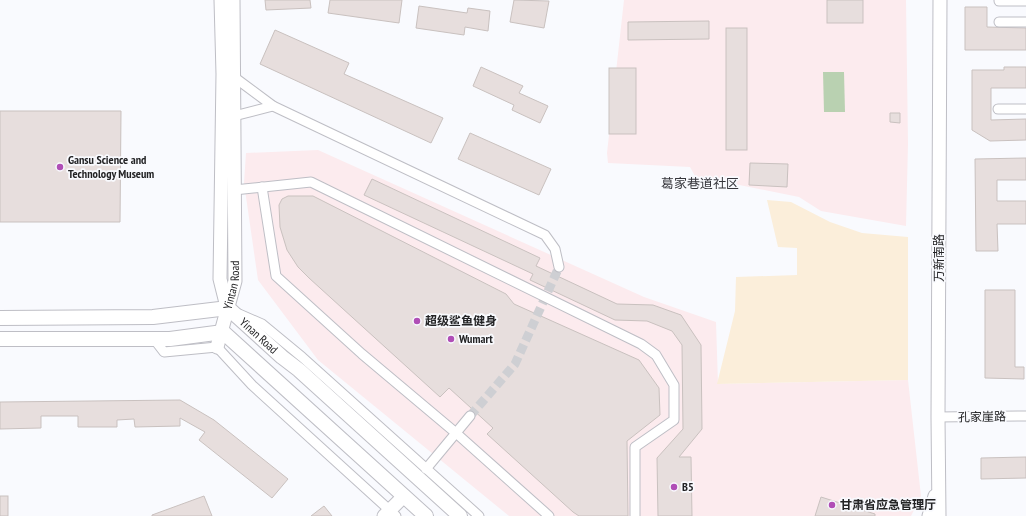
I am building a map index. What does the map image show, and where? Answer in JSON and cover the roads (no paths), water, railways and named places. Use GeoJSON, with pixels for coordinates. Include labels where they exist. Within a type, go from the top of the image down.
{"type":"FeatureCollection","features":[{"type":"Feature","properties":{"kind":"main road","name":"Yinan Road"},"geometry":{"type":"LineString","coordinates":[[0,318],[153,317],[228,308],[276,352],[299,370],[460,516]]}},
{"type":"Feature","properties":{"kind":"main road","name":"Yinan Road"},"geometry":{"type":"LineString","coordinates":[[0,339],[170,339],[222,332],[426,516]]}},
{"type":"Feature","properties":{"kind":"street","name":"Yintan Road"},"geometry":{"type":"LineString","coordinates":[[221,0],[223,83],[220,279],[228,308]]}},
{"type":"Feature","properties":{"kind":"street","name":"Yintan Road"},"geometry":{"type":"LineString","coordinates":[[228,308],[235,281],[234,0]]}},
{"type":"Feature","properties":{"kind":"street","name":"万新南路"},"geometry":{"type":"LineString","coordinates":[[939,516],[940,0]]}},
{"type":"Feature","properties":{"kind":"street"},"geometry":{"type":"LineString","coordinates":[[999,1],[1026,1]]}},
{"type":"Feature","properties":{"kind":"street"},"geometry":{"type":"LineString","coordinates":[[999,22],[1026,22]]}},
{"type":"Feature","properties":{"kind":"street"},"geometry":{"type":"LineString","coordinates":[[234,77],[273,106],[545,234],[555,249],[559,267]]}},
{"type":"Feature","properties":{"kind":"street"},"geometry":{"type":"LineString","coordinates":[[234,116],[273,106]]}},
{"type":"Feature","properties":{"kind":"street"},"geometry":{"type":"LineString","coordinates":[[998,109],[1026,109]]}},
{"type":"Feature","properties":{"kind":"street"},"geometry":{"type":"LineString","coordinates":[[234,190],[311,182],[641,344],[656,356],[674,385],[674,420],[635,447],[635,516]]}},
{"type":"Feature","properties":{"kind":"street"},"geometry":{"type":"LineString","coordinates":[[262,187],[276,276],[362,354],[456,432],[549,516]]}},
{"type":"Feature","properties":{"kind":"street"},"geometry":{"type":"LineString","coordinates":[[217,347],[228,308],[262,324],[302,357],[479,516]]}},
{"type":"Feature","properties":{"kind":"street"},"geometry":{"type":"LineString","coordinates":[[154,339],[164,352],[217,347]]}},
{"type":"Feature","properties":{"kind":"street"},"geometry":{"type":"LineString","coordinates":[[217,347],[252,385],[390,514],[404,496]]}},
{"type":"Feature","properties":{"kind":"street"},"geometry":{"type":"LineString","coordinates":[[426,468],[470,416]]}},
{"type":"Feature","properties":{"kind":"street","name":"孔家崖路"},"geometry":{"type":"LineString","coordinates":[[938,417],[1026,416]]}},
{"type":"Feature","properties":{"kind":"street"},"geometry":{"type":"LineString","coordinates":[[929,516],[938,487]]}},
{"type":"Feature","properties":{"kind":"tunnel"},"geometry":{"type":"LineString","coordinates":[[470,416],[515,364],[559,267]]}},
{"type":"Feature","properties":{"kind":"place","name":"Gansu Science and Technology Museum"},"geometry":{"type":"Point","coordinates":[60,167]}},
{"type":"Feature","properties":{"kind":"place","name":"超级鲨鱼健身"},"geometry":{"type":"Point","coordinates":[417,321]}},
{"type":"Feature","properties":{"kind":"place","name":"Wumart"},"geometry":{"type":"Point","coordinates":[451,339]}},
{"type":"Feature","properties":{"kind":"place","name":"B5"},"geometry":{"type":"Point","coordinates":[674,487]}},
{"type":"Feature","properties":{"kind":"place","name":"甘肃省应急管理厅"},"geometry":{"type":"Point","coordinates":[832,505]}},
{"type":"Feature","properties":{"kind":"district","name":"葛家巷道社区"},"geometry":{"type":"Point","coordinates":[700,183]}}]}
